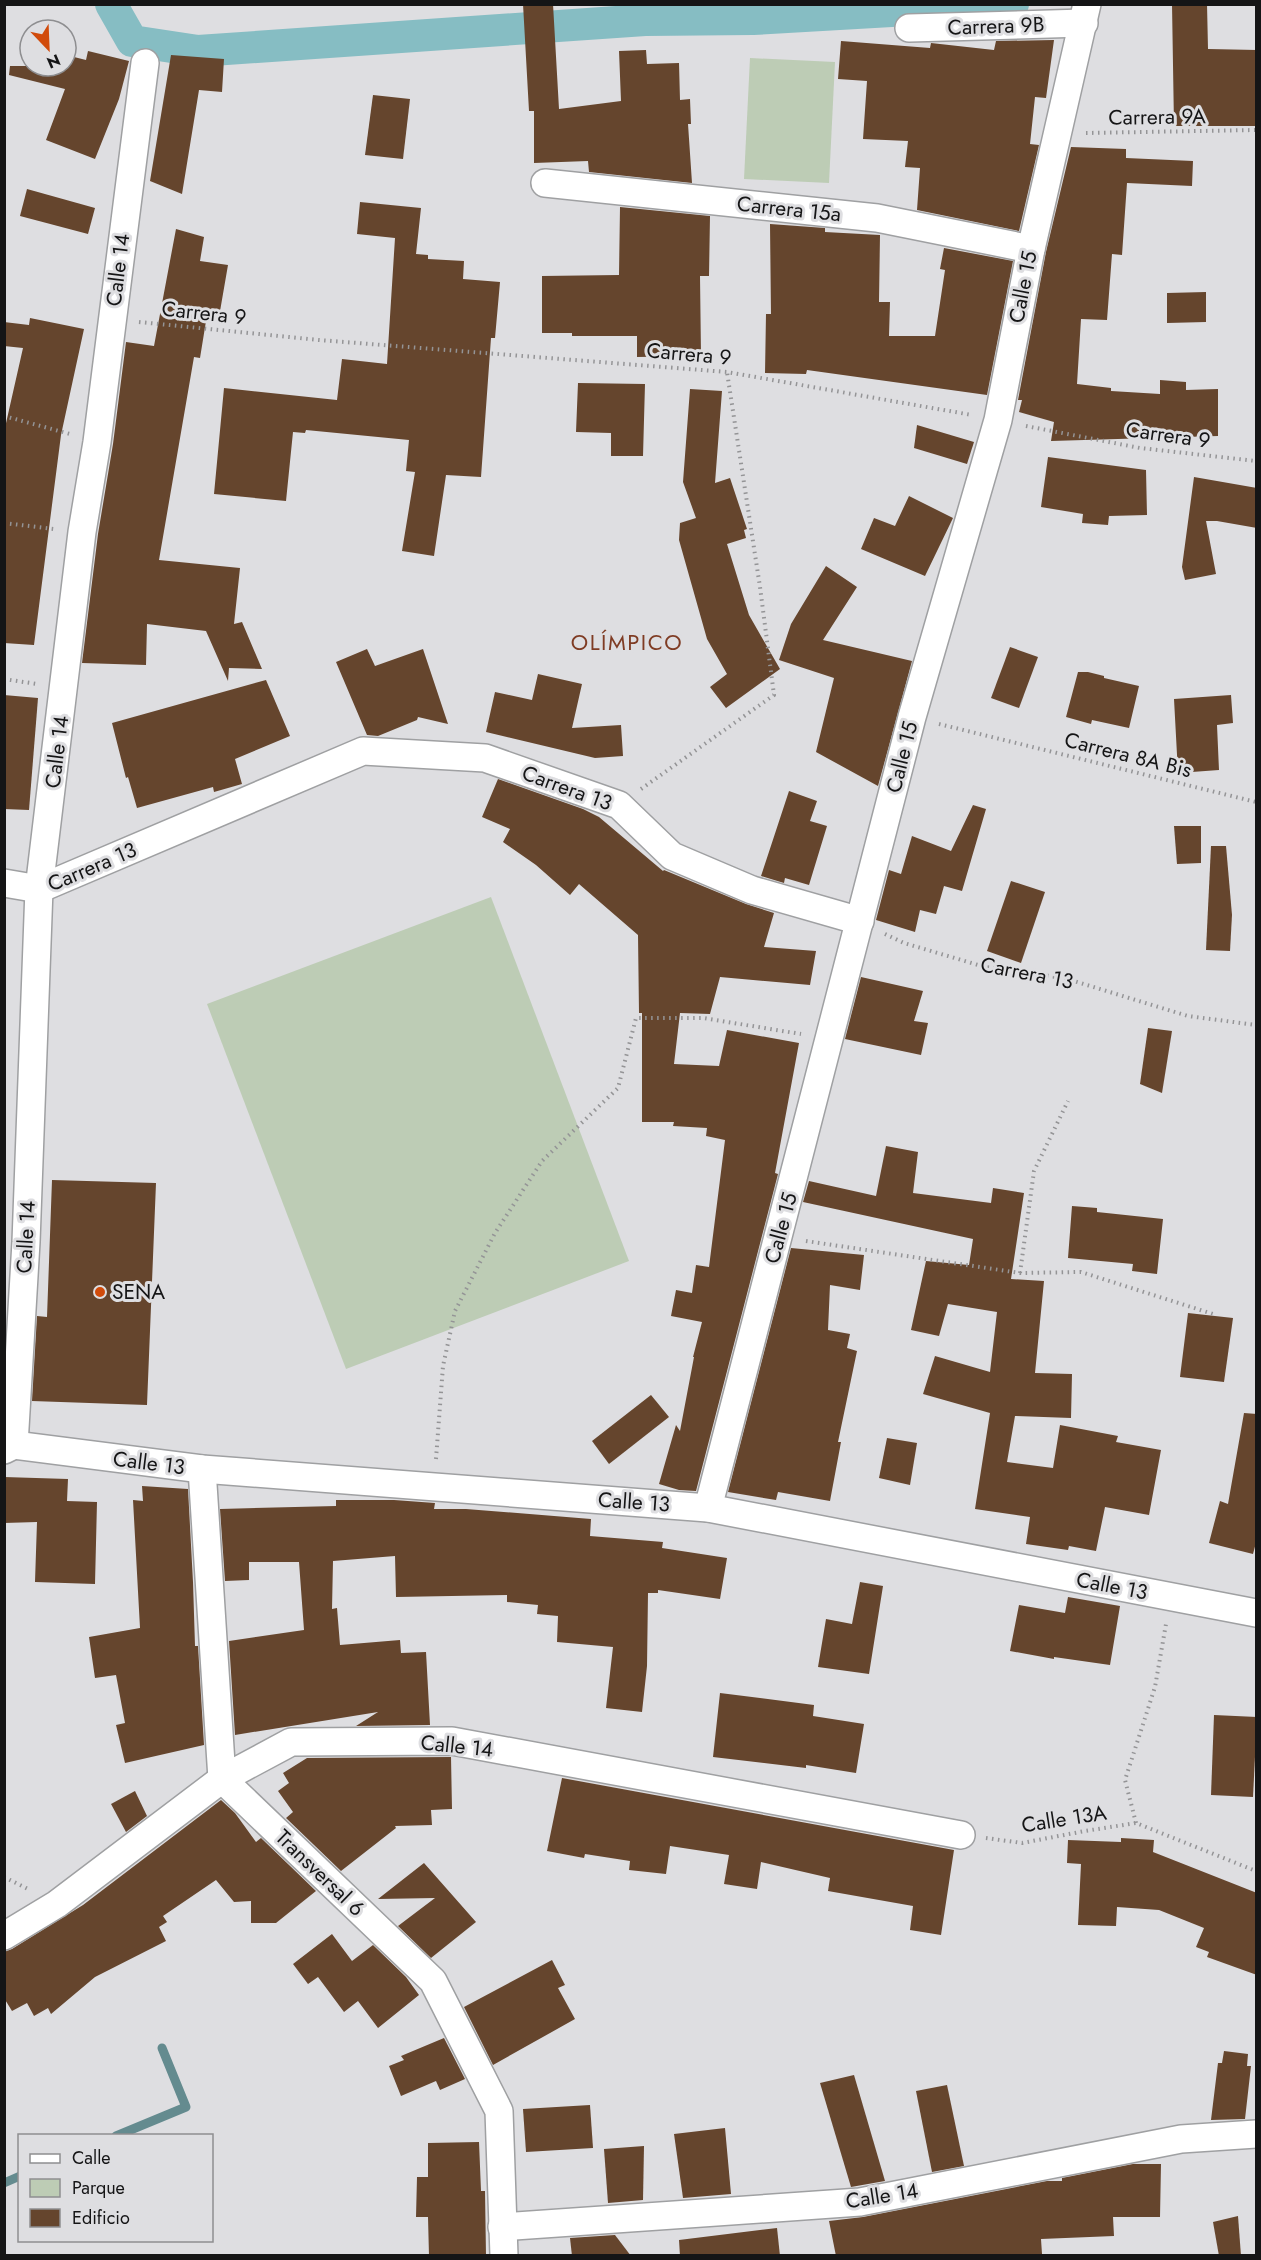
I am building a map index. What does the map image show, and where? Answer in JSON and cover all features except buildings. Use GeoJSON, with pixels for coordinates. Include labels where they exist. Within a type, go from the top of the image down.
{"type":"FeatureCollection","features":[{"type":"Feature","properties":{"kind":"street","name":"Carrera 9B"},"geometry":{"type":"LineString","coordinates":[[909,28],[1086,14]]}},
{"type":"Feature","properties":{"kind":"street","name":"Calle 15"},"geometry":{"type":"LineString","coordinates":[[708,1508],[912,717],[998,420],[1030,249],[1086,14]]}},
{"type":"Feature","properties":{"kind":"street","name":"Calle 14"},"geometry":{"type":"LineString","coordinates":[[10,1448],[26,1242],[39,889],[82,532],[97,442],[145,63]]}},
{"type":"Feature","properties":{"kind":"street","name":"Carrera 15a"},"geometry":{"type":"LineString","coordinates":[[545,183],[877,218],[1030,249]]}},
{"type":"Feature","properties":{"kind":"street","name":"Carrera 13"},"geometry":{"type":"LineString","coordinates":[[4,883],[39,889],[363,751],[485,758],[619,805],[672,856],[752,890],[860,921]]}},
{"type":"Feature","properties":{"kind":"street","name":"Calle 13"},"geometry":{"type":"LineString","coordinates":[[10,1448],[202,1469],[708,1508],[1257,1613]]}},
{"type":"Feature","properties":{"kind":"street"},"geometry":{"type":"LineString","coordinates":[[202,1469],[222,1779]]}},
{"type":"Feature","properties":{"kind":"street","name":"Calle 14"},"geometry":{"type":"LineString","coordinates":[[4,1936],[57,1904],[222,1779],[291,1742],[452,1741],[961,1834]]}},
{"type":"Feature","properties":{"kind":"street","name":"Transversal 6"},"geometry":{"type":"LineString","coordinates":[[222,1779],[432,1981],[499,2111],[504,2256]]}},
{"type":"Feature","properties":{"kind":"street","name":"Calle 14"},"geometry":{"type":"LineString","coordinates":[[502,2227],[860,2202],[1182,2139],[1257,2134]]}},
{"type":"Feature","properties":{"kind":"path","name":"Carrera 9A"},"geometry":{"type":"LineString","coordinates":[[1058,134],[1257,130]]}},
{"type":"Feature","properties":{"kind":"path","name":"Carrera 9"},"geometry":{"type":"LineString","coordinates":[[112,319],[319,340],[728,372],[1140,448],[1257,461]]}},
{"type":"Feature","properties":{"kind":"path"},"geometry":{"type":"LineString","coordinates":[[619,805],[774,695],[728,372]]}},
{"type":"Feature","properties":{"kind":"path"},"geometry":{"type":"LineString","coordinates":[[4,416],[97,442]]}},
{"type":"Feature","properties":{"kind":"path"},"geometry":{"type":"LineString","coordinates":[[4,523],[82,532]]}},
{"type":"Feature","properties":{"kind":"path","name":"Carrera 8A Bis"},"geometry":{"type":"LineString","coordinates":[[912,717],[1257,802]]}},
{"type":"Feature","properties":{"kind":"path","name":"Carrera 13"},"geometry":{"type":"LineString","coordinates":[[860,921],[903,943],[985,967],[1064,978],[1188,1016],[1257,1025]]}},
{"type":"Feature","properties":{"kind":"path"},"geometry":{"type":"LineString","coordinates":[[434,1486],[444,1366],[455,1311],[495,1233],[542,1161],[618,1088],[636,1018],[703,1018],[805,1035],[831,1037]]}},
{"type":"Feature","properties":{"kind":"path"},"geometry":{"type":"LineString","coordinates":[[1020,1273],[1034,1171],[1068,1101]]}},
{"type":"Feature","properties":{"kind":"path"},"geometry":{"type":"LineString","coordinates":[[779,1237],[1020,1273],[1081,1272],[1213,1314]]}},
{"type":"Feature","properties":{"kind":"path"},"geometry":{"type":"LineString","coordinates":[[1171,1597],[1155,1687],[1125,1780],[1136,1823],[1257,1871]]}},
{"type":"Feature","properties":{"kind":"path","name":"Calle 13A"},"geometry":{"type":"LineString","coordinates":[[961,1834],[1022,1843],[1085,1830],[1136,1823]]}},
{"type":"Feature","properties":{"kind":"green space"},"geometry":{"type":"Polygon","coordinates":[[[750,58],[835,62],[829,183],[744,179],[750,58]]]}},
{"type":"Feature","properties":{"kind":"green space"},"geometry":{"type":"Polygon","coordinates":[[[491,897],[629,1261],[346,1369],[207,1004],[491,897]]]}},
{"type":"Feature","properties":{"kind":"waterway"},"geometry":{"type":"LineString","coordinates":[[111,4],[132,41],[198,51],[645,20],[753,19],[1013,4]]}},
{"type":"Feature","properties":{"kind":"waterway"},"geometry":{"type":"LineString","coordinates":[[121,2134],[186,2107],[162,2048]]}},
{"type":"Feature","properties":{"kind":"waterway"},"geometry":{"type":"LineString","coordinates":[[4,2183],[18,2177]]}},
{"type":"Feature","properties":{"kind":"place","name":"SENA"},"geometry":{"type":"Point","coordinates":[100,1292]}},
{"type":"Feature","properties":{"kind":"district","name":"OLÍMPICO"},"geometry":{"type":"Point","coordinates":[627,642]}}]}
